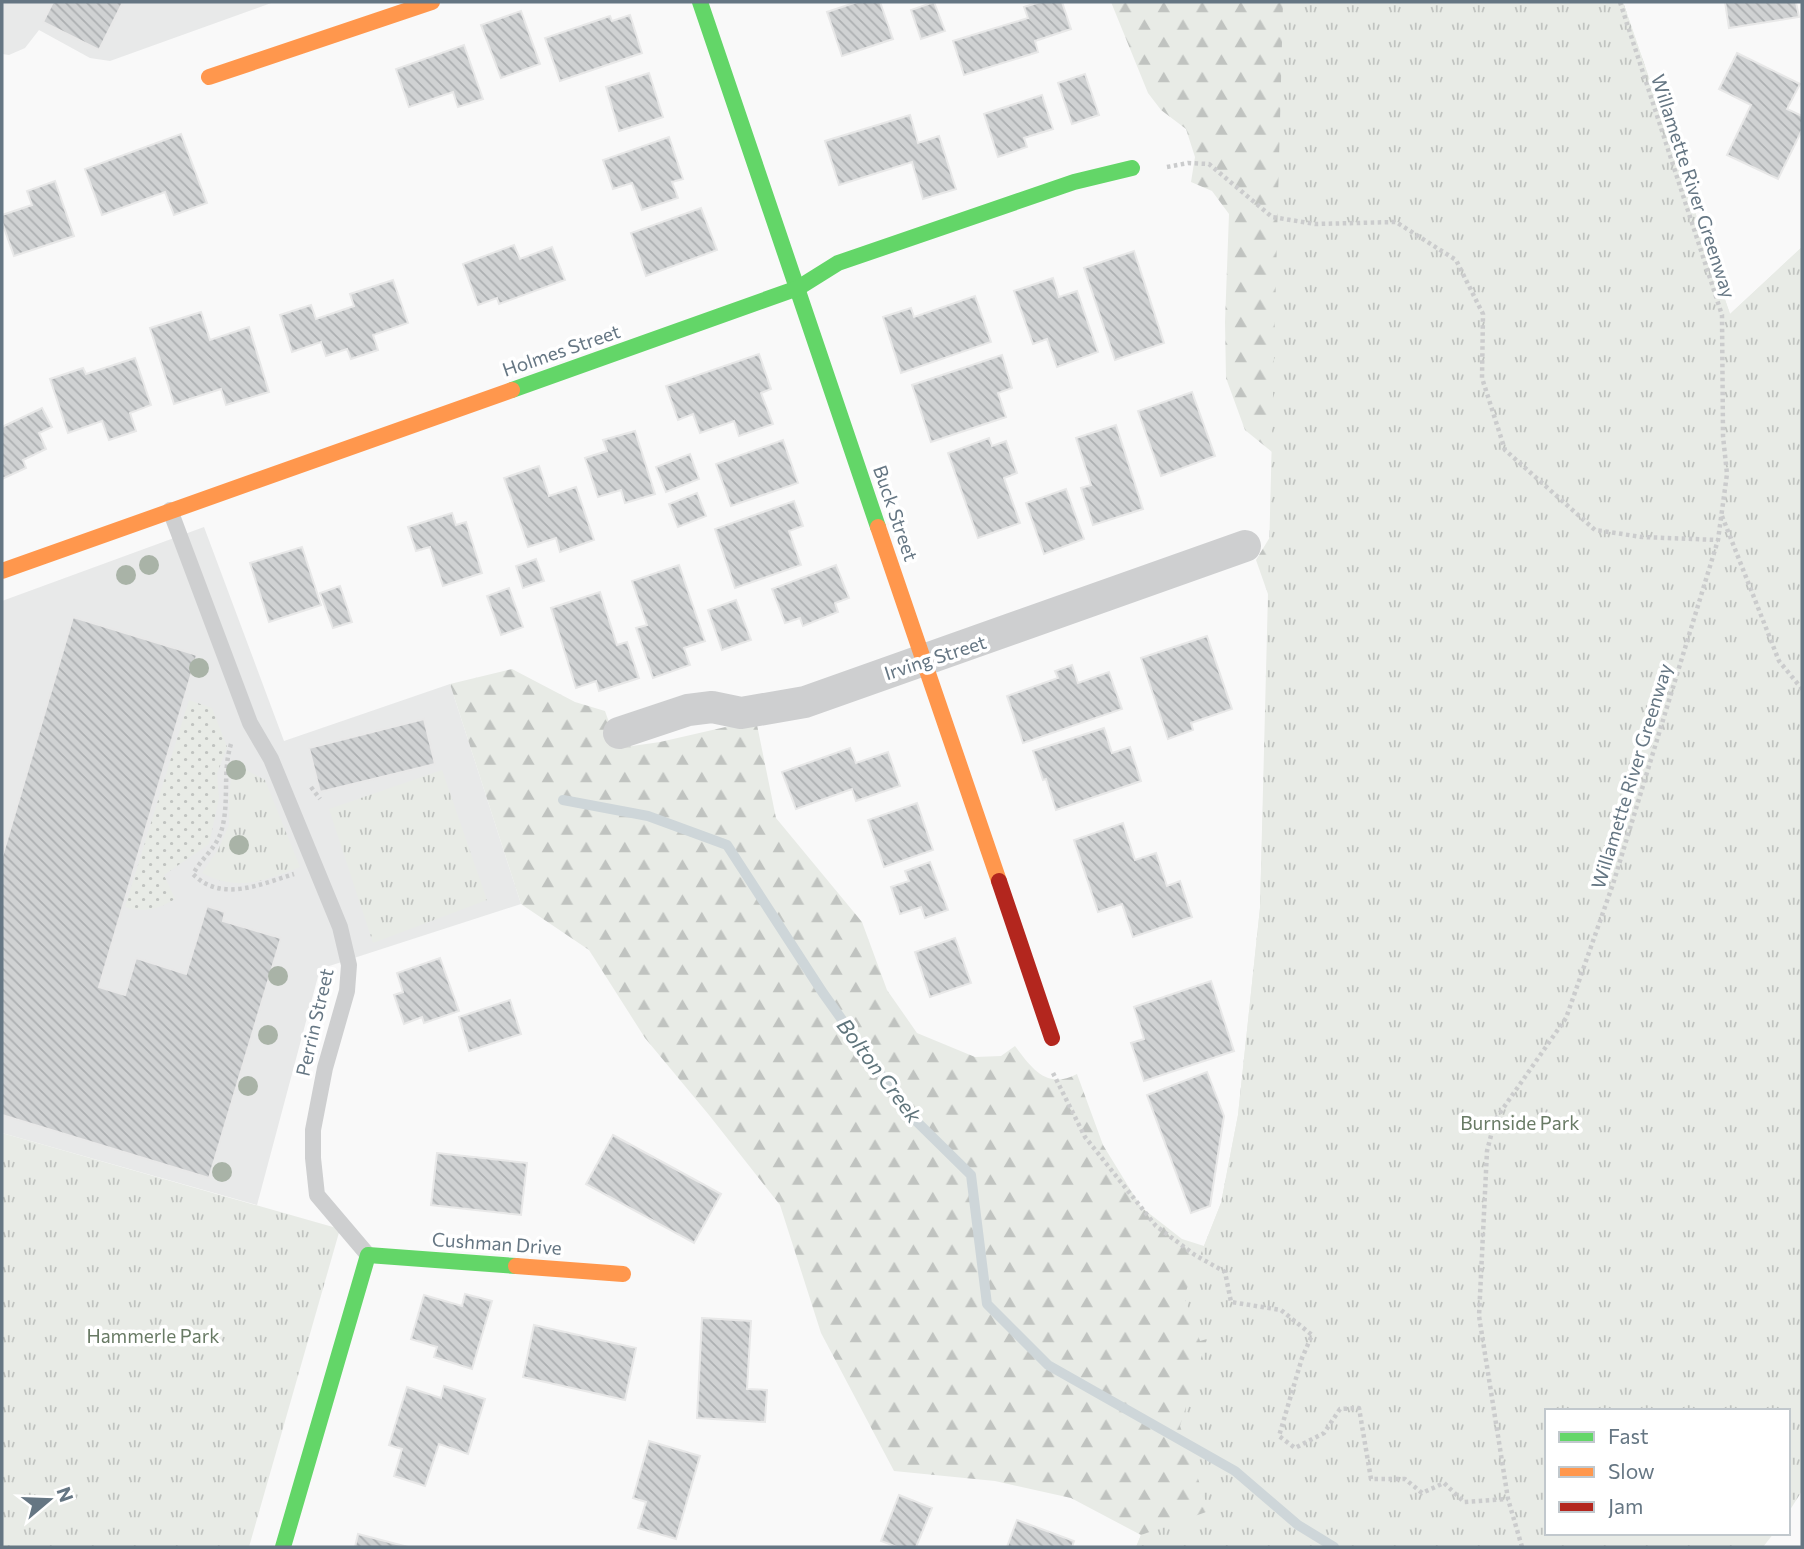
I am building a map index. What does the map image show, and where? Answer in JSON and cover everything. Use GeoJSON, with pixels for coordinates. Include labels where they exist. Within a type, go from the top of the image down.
{"type":"FeatureCollection","features":[{"type":"Feature","properties":{"kind":"street"},"geometry":{"type":"LineString","coordinates":[[209,77],[432,2]]}},
{"type":"Feature","properties":{"kind":"street","name":"Buck Street"},"geometry":{"type":"LineString","coordinates":[[700,2],[1052,1038]]}},
{"type":"Feature","properties":{"kind":"street","name":"Holmes Street"},"geometry":{"type":"LineString","coordinates":[[2,571],[798,288],[838,263],[1074,182],[1132,168]]}},
{"type":"Feature","properties":{"kind":"street","name":"Irving Street"},"geometry":{"type":"LineString","coordinates":[[619,733],[688,710],[712,708],[741,713],[805,702],[1245,547]]}},
{"type":"Feature","properties":{"kind":"street"},"geometry":{"type":"LineString","coordinates":[[284,1547],[368,1255]]}},
{"type":"Feature","properties":{"kind":"street","name":"Cushman Drive"},"geometry":{"type":"LineString","coordinates":[[368,1255],[622,1274]]}},
{"type":"Feature","properties":{"kind":"lane","name":"Perrin Street"},"geometry":{"type":"LineString","coordinates":[[170,510],[250,723],[271,758],[340,927],[347,952],[347,991],[325,1068],[313,1130],[313,1158],[317,1195],[368,1255]]}},
{"type":"Feature","properties":{"kind":"path","name":"Willamette River Greenway"},"geometry":{"type":"LineString","coordinates":[[1522,1547],[1508,1499],[1479,1316],[1487,1151],[1495,1120],[1566,1018],[1617,870],[1718,540],[1727,474],[1723,436],[1722,316],[1620,2]]}},
{"type":"Feature","properties":{"kind":"path"},"geometry":{"type":"LineString","coordinates":[[1132,168],[1144,173],[1188,163],[1209,164],[1272,217],[1315,224],[1396,222],[1406,228],[1455,260],[1483,314],[1482,378],[1505,450],[1595,530],[1642,537],[1718,540]]}},
{"type":"Feature","properties":{"kind":"path"},"geometry":{"type":"LineString","coordinates":[[1722,516],[1779,660],[1802,689]]}},
{"type":"Feature","properties":{"kind":"path"},"geometry":{"type":"LineString","coordinates":[[231,744],[227,758],[224,816],[220,834],[193,874],[213,888],[233,890],[257,886],[301,872]]}},
{"type":"Feature","properties":{"kind":"path"},"geometry":{"type":"LineString","coordinates":[[1049,1067],[1085,1137],[1156,1226],[1195,1255],[1225,1272],[1231,1303],[1281,1310],[1312,1335],[1302,1358],[1279,1436],[1295,1448],[1324,1433],[1340,1409],[1359,1408],[1371,1479],[1405,1479],[1422,1493],[1444,1483],[1464,1502],[1508,1499]]}},
{"type":"Feature","properties":{"kind":"shaded area"},"geometry":{"type":"Polygon","coordinates":[[[2,2],[274,2],[110,61],[90,58],[39,30],[25,48],[9,55],[2,54],[2,2]]]}},
{"type":"Feature","properties":{"kind":"shaded area"},"geometry":{"type":"Polygon","coordinates":[[[204,527],[284,741],[450,684],[521,904],[320,969],[257,1205],[2,1133],[2,601],[204,527]]]}},
{"type":"Feature","properties":{"kind":"green space","name":"Burnside Park"},"geometry":{"type":"Polygon","coordinates":[[[1111,2],[1623,2],[1730,314],[1802,247],[1788,1409],[1545,1409],[1545,1535],[1723,1547],[1136,1547],[1141,1535],[1071,1498],[995,1481],[894,1471],[821,1333],[780,1205],[645,1038],[589,950],[521,904],[450,684],[512,669],[575,702],[605,711],[618,748],[660,742],[756,720],[776,818],[862,922],[887,990],[917,1033],[975,1057],[1001,1056],[1015,1046],[1041,1075],[1057,1080],[1077,1074],[1103,1145],[1141,1207],[1182,1239],[1204,1246],[1221,1203],[1238,1115],[1260,908],[1269,597],[1256,560],[1270,537],[1272,452],[1245,430],[1226,378],[1229,214],[1212,191],[1191,182],[1195,157],[1186,129],[1161,110],[1148,93],[1111,2]]]}},
{"type":"Feature","properties":{"kind":"green space","name":"Burnside Park"},"geometry":{"type":"Polygon","coordinates":[[[1283,2],[1623,2],[1730,314],[1802,247],[1802,1491],[1790,1510],[1790,1409],[1545,1409],[1545,1535],[1772,1535],[1763,1547],[1136,1547],[1141,1535],[1209,1511],[1180,1426],[1207,1339],[1200,1341],[1184,1296],[1221,1203],[1238,1115],[1260,908],[1283,2]]]}},
{"type":"Feature","properties":{"kind":"green space"},"geometry":{"type":"Polygon","coordinates":[[[189,700],[212,708],[227,747],[217,774],[219,798],[209,844],[164,875],[175,899],[151,909],[125,907],[189,700]]]}},
{"type":"Feature","properties":{"kind":"green space"},"geometry":{"type":"Polygon","coordinates":[[[233,763],[265,780],[300,867],[275,877],[239,883],[215,879],[202,873],[218,850],[229,825],[233,763]]]}},
{"type":"Feature","properties":{"kind":"green space"},"geometry":{"type":"Polygon","coordinates":[[[442,770],[487,900],[373,943],[329,809],[442,770]]]}},
{"type":"Feature","properties":{"kind":"green space","name":"Hammerle Park"},"geometry":{"type":"Polygon","coordinates":[[[2,1133],[340,1229],[249,1547],[2,1547],[2,1133]]]}},
{"type":"Feature","properties":{"kind":"building"},"geometry":{"type":"Polygon","coordinates":[[[53,2],[123,2],[99,50],[43,22],[53,2]]]}},
{"type":"Feature","properties":{"kind":"building"},"geometry":{"type":"Polygon","coordinates":[[[857,2],[880,2],[893,39],[842,56],[827,12],[857,2]]]}},
{"type":"Feature","properties":{"kind":"building"},"geometry":{"type":"Polygon","coordinates":[[[934,2],[945,31],[921,39],[911,10],[934,2]]]}},
{"type":"Feature","properties":{"kind":"building"},"geometry":{"type":"Polygon","coordinates":[[[1040,2],[1062,2],[1071,29],[1035,41],[1038,52],[964,75],[953,41],[1028,18],[1024,7],[1040,2]]]}},
{"type":"Feature","properties":{"kind":"building"},"geometry":{"type":"Polygon","coordinates":[[[1725,2],[1796,2],[1799,17],[1729,28],[1725,2]]]}},
{"type":"Feature","properties":{"kind":"building"},"geometry":{"type":"Polygon","coordinates":[[[521,11],[540,64],[501,78],[481,25],[521,11]]]}},
{"type":"Feature","properties":{"kind":"building"},"geometry":{"type":"Polygon","coordinates":[[[630,15],[642,53],[560,81],[545,38],[610,16],[612,21],[630,15]]]}},
{"type":"Feature","properties":{"kind":"building"},"geometry":{"type":"Polygon","coordinates":[[[464,45],[483,99],[458,107],[453,92],[409,107],[396,69],[464,45]]]}},
{"type":"Feature","properties":{"kind":"building"},"geometry":{"type":"Polygon","coordinates":[[[1737,53],[1800,84],[1787,109],[1802,116],[1802,130],[1778,179],[1727,155],[1751,105],[1719,89],[1737,53]]]}},
{"type":"Feature","properties":{"kind":"building"},"geometry":{"type":"Polygon","coordinates":[[[649,73],[663,117],[619,131],[606,87],[649,73]]]}},
{"type":"Feature","properties":{"kind":"building"},"geometry":{"type":"Polygon","coordinates":[[[1085,74],[1099,115],[1072,124],[1058,83],[1085,74]]]}},
{"type":"Feature","properties":{"kind":"building"},"geometry":{"type":"Polygon","coordinates":[[[1042,95],[1053,129],[1024,138],[1027,147],[998,157],[984,114],[1042,95]]]}},
{"type":"Feature","properties":{"kind":"building"},"geometry":{"type":"Polygon","coordinates":[[[910,115],[918,143],[939,136],[956,189],[923,199],[912,162],[839,185],[825,141],[910,115]]]}},
{"type":"Feature","properties":{"kind":"building"},"geometry":{"type":"Polygon","coordinates":[[[181,134],[207,203],[174,215],[165,192],[102,215],[85,169],[181,134]]]}},
{"type":"Feature","properties":{"kind":"building"},"geometry":{"type":"Polygon","coordinates":[[[669,137],[683,179],[672,182],[678,198],[642,210],[632,183],[613,189],[603,160],[669,137]]]}},
{"type":"Feature","properties":{"kind":"building"},"geometry":{"type":"Polygon","coordinates":[[[55,181],[74,236],[14,256],[2,215],[32,205],[27,191],[55,181]]]}},
{"type":"Feature","properties":{"kind":"building"},"geometry":{"type":"Polygon","coordinates":[[[701,208],[717,250],[646,276],[631,233],[701,208]]]}},
{"type":"Feature","properties":{"kind":"building"},"geometry":{"type":"Polygon","coordinates":[[[514,245],[520,259],[552,247],[565,280],[499,304],[497,298],[478,305],[463,264],[514,245]]]}},
{"type":"Feature","properties":{"kind":"building"},"geometry":{"type":"Polygon","coordinates":[[[1134,251],[1164,343],[1115,360],[1084,268],[1134,251]]]}},
{"type":"Feature","properties":{"kind":"building"},"geometry":{"type":"Polygon","coordinates":[[[1053,278],[1059,297],[1077,291],[1098,352],[1057,367],[1047,339],[1033,344],[1014,291],[1053,278]]]}},
{"type":"Feature","properties":{"kind":"building"},"geometry":{"type":"Polygon","coordinates":[[[393,280],[408,323],[373,335],[378,350],[351,359],[347,349],[326,356],[321,342],[292,352],[280,315],[311,305],[316,319],[354,306],[350,294],[393,280]]]}},
{"type":"Feature","properties":{"kind":"building"},"geometry":{"type":"Polygon","coordinates":[[[975,296],[991,342],[901,373],[883,317],[911,308],[914,317],[975,296]]]}},
{"type":"Feature","properties":{"kind":"building"},"geometry":{"type":"Polygon","coordinates":[[[201,312],[210,340],[249,327],[269,392],[226,405],[221,389],[174,404],[150,328],[201,312]]]}},
{"type":"Feature","properties":{"kind":"building"},"geometry":{"type":"Polygon","coordinates":[[[759,354],[771,389],[761,393],[773,424],[739,436],[734,421],[700,433],[693,414],[678,420],[666,386],[759,354]]]}},
{"type":"Feature","properties":{"kind":"building"},"geometry":{"type":"Polygon","coordinates":[[[1002,355],[1012,388],[998,393],[1006,417],[931,442],[912,385],[1002,355]]]}},
{"type":"Feature","properties":{"kind":"building"},"geometry":{"type":"Polygon","coordinates":[[[135,358],[151,405],[130,413],[136,431],[109,440],[102,421],[68,433],[50,379],[83,368],[86,374],[135,358]]]}},
{"type":"Feature","properties":{"kind":"building"},"geometry":{"type":"Polygon","coordinates":[[[1192,392],[1215,456],[1161,476],[1138,411],[1192,392]]]}},
{"type":"Feature","properties":{"kind":"building"},"geometry":{"type":"Polygon","coordinates":[[[42,408],[52,427],[39,433],[46,449],[23,460],[26,468],[2,479],[2,427],[42,408]]]}},
{"type":"Feature","properties":{"kind":"building"},"geometry":{"type":"Polygon","coordinates":[[[1116,425],[1143,509],[1093,525],[1081,488],[1091,485],[1076,438],[1116,425]]]}},
{"type":"Feature","properties":{"kind":"building"},"geometry":{"type":"Polygon","coordinates":[[[635,431],[655,494],[625,503],[621,490],[598,497],[585,458],[607,451],[603,440],[635,431]]]}},
{"type":"Feature","properties":{"kind":"building"},"geometry":{"type":"Polygon","coordinates":[[[989,438],[992,446],[1006,441],[1017,473],[1004,478],[1020,523],[978,538],[948,453],[989,438]]]}},
{"type":"Feature","properties":{"kind":"building"},"geometry":{"type":"Polygon","coordinates":[[[783,440],[798,483],[731,506],[716,464],[783,440]]]}},
{"type":"Feature","properties":{"kind":"building"},"geometry":{"type":"Polygon","coordinates":[[[690,454],[699,479],[666,492],[656,467],[690,454]]]}},
{"type":"Feature","properties":{"kind":"building"},"geometry":{"type":"Polygon","coordinates":[[[539,466],[549,496],[576,487],[594,540],[560,552],[556,538],[528,547],[504,478],[539,466]]]}},
{"type":"Feature","properties":{"kind":"building"},"geometry":{"type":"Polygon","coordinates":[[[1066,489],[1084,539],[1044,554],[1026,503],[1066,489]]]}},
{"type":"Feature","properties":{"kind":"building"},"geometry":{"type":"Polygon","coordinates":[[[697,493],[706,516],[678,527],[669,504],[697,493]]]}},
{"type":"Feature","properties":{"kind":"building"},"geometry":{"type":"Polygon","coordinates":[[[794,501],[803,526],[789,531],[801,565],[735,588],[715,529],[794,501]]]}},
{"type":"Feature","properties":{"kind":"building"},"geometry":{"type":"Polygon","coordinates":[[[452,513],[456,525],[466,522],[482,573],[443,586],[430,547],[416,551],[408,527],[452,513]]]}},
{"type":"Feature","properties":{"kind":"building"},"geometry":{"type":"Polygon","coordinates":[[[302,547],[321,605],[269,622],[250,563],[302,547]]]}},
{"type":"Feature","properties":{"kind":"building"},"geometry":{"type":"Polygon","coordinates":[[[536,559],[544,581],[523,588],[516,566],[536,559]]]}},
{"type":"Feature","properties":{"kind":"building"},"geometry":{"type":"Polygon","coordinates":[[[679,565],[705,641],[684,648],[690,665],[653,678],[636,628],[647,625],[632,581],[679,565]]]}},
{"type":"Feature","properties":{"kind":"building"},"geometry":{"type":"Polygon","coordinates":[[[836,565],[849,598],[835,603],[838,612],[803,626],[800,618],[785,623],[772,589],[836,565]]]}},
{"type":"Feature","properties":{"kind":"building"},"geometry":{"type":"Polygon","coordinates":[[[340,586],[352,622],[333,628],[320,593],[340,586]]]}},
{"type":"Feature","properties":{"kind":"building"},"geometry":{"type":"Polygon","coordinates":[[[509,588],[523,627],[501,635],[487,596],[509,588]]]}},
{"type":"Feature","properties":{"kind":"building"},"geometry":{"type":"Polygon","coordinates":[[[600,592],[617,645],[627,642],[639,678],[599,691],[596,681],[576,688],[551,608],[600,592]]]}},
{"type":"Feature","properties":{"kind":"building"},"geometry":{"type":"Polygon","coordinates":[[[736,600],[751,640],[722,650],[708,610],[736,600]]]}},
{"type":"Feature","properties":{"kind":"building"},"geometry":{"type":"Polygon","coordinates":[[[73,617],[197,655],[99,987],[125,995],[136,958],[186,974],[207,906],[225,912],[223,921],[281,938],[209,1178],[2,1115],[2,857],[73,617]]]}},
{"type":"Feature","properties":{"kind":"building"},"geometry":{"type":"Polygon","coordinates":[[[1207,636],[1232,709],[1191,723],[1193,730],[1168,739],[1141,658],[1207,636]]]}},
{"type":"Feature","properties":{"kind":"building"},"geometry":{"type":"Polygon","coordinates":[[[1072,665],[1078,683],[1109,672],[1122,709],[1023,743],[1007,696],[1058,678],[1055,671],[1072,665]]]}},
{"type":"Feature","properties":{"kind":"building"},"geometry":{"type":"Polygon","coordinates":[[[424,719],[435,764],[320,792],[309,748],[424,719]]]}},
{"type":"Feature","properties":{"kind":"building"},"geometry":{"type":"Polygon","coordinates":[[[1104,728],[1112,753],[1130,747],[1141,781],[1056,810],[1033,751],[1104,728]]]}},
{"type":"Feature","properties":{"kind":"building"},"geometry":{"type":"Polygon","coordinates":[[[850,748],[856,763],[888,752],[900,786],[856,801],[852,789],[796,809],[782,772],[850,748]]]}},
{"type":"Feature","properties":{"kind":"building"},"geometry":{"type":"Polygon","coordinates":[[[917,803],[933,850],[884,867],[868,820],[917,803]]]}},
{"type":"Feature","properties":{"kind":"building"},"geometry":{"type":"Polygon","coordinates":[[[1123,823],[1135,860],[1156,853],[1167,886],[1180,881],[1192,917],[1133,937],[1122,904],[1098,912],[1074,840],[1123,823]]]}},
{"type":"Feature","properties":{"kind":"building"},"geometry":{"type":"Polygon","coordinates":[[[930,862],[948,910],[925,918],[921,907],[900,914],[891,887],[909,881],[905,871],[930,862]]]}},
{"type":"Feature","properties":{"kind":"building"},"geometry":{"type":"Polygon","coordinates":[[[955,938],[971,983],[930,997],[915,952],[955,938]]]}},
{"type":"Feature","properties":{"kind":"building"},"geometry":{"type":"Polygon","coordinates":[[[440,958],[459,1011],[424,1023],[422,1017],[404,1024],[394,995],[403,992],[397,973],[440,958]]]}},
{"type":"Feature","properties":{"kind":"building"},"geometry":{"type":"Polygon","coordinates":[[[1211,981],[1234,1051],[1144,1081],[1131,1043],[1144,1039],[1134,1007],[1211,981]]]}},
{"type":"Feature","properties":{"kind":"building"},"geometry":{"type":"Polygon","coordinates":[[[510,1000],[521,1034],[469,1051],[459,1017],[510,1000]]]}},
{"type":"Feature","properties":{"kind":"building"},"geometry":{"type":"Polygon","coordinates":[[[1207,1072],[1224,1116],[1210,1206],[1191,1213],[1147,1095],[1207,1072]]]}},
{"type":"Feature","properties":{"kind":"building"},"geometry":{"type":"Polygon","coordinates":[[[613,1135],[721,1194],[694,1243],[586,1184],[613,1135]]]}},
{"type":"Feature","properties":{"kind":"building"},"geometry":{"type":"Polygon","coordinates":[[[437,1153],[527,1163],[521,1215],[431,1205],[437,1153]]]}},
{"type":"Feature","properties":{"kind":"building"},"geometry":{"type":"Polygon","coordinates":[[[465,1294],[492,1301],[472,1369],[434,1357],[437,1347],[411,1339],[424,1295],[462,1306],[465,1294]]]}},
{"type":"Feature","properties":{"kind":"building"},"geometry":{"type":"Polygon","coordinates":[[[702,1318],[751,1321],[747,1389],[767,1390],[765,1422],[697,1418],[702,1318]]]}},
{"type":"Feature","properties":{"kind":"building"},"geometry":{"type":"Polygon","coordinates":[[[534,1325],[636,1348],[625,1400],[523,1377],[534,1325]]]}},
{"type":"Feature","properties":{"kind":"building"},"geometry":{"type":"Polygon","coordinates":[[[444,1386],[485,1399],[468,1454],[439,1444],[425,1486],[394,1476],[402,1449],[389,1445],[407,1387],[441,1398],[444,1386]]]}},
{"type":"Feature","properties":{"kind":"building"},"geometry":{"type":"Polygon","coordinates":[[[649,1441],[700,1456],[676,1539],[638,1528],[646,1502],[633,1498],[649,1441]]]}},
{"type":"Feature","properties":{"kind":"building"},"geometry":{"type":"Polygon","coordinates":[[[899,1495],[932,1508],[916,1547],[897,1547],[881,1541],[899,1495]]]}},
{"type":"Feature","properties":{"kind":"building"},"geometry":{"type":"Polygon","coordinates":[[[1017,1520],[1074,1541],[1072,1547],[1007,1547],[1017,1520]]]}},
{"type":"Feature","properties":{"kind":"building"},"geometry":{"type":"Polygon","coordinates":[[[358,1534],[408,1547],[355,1547],[358,1534]]]}},
{"type":"Feature","properties":{"kind":"waterway","name":"Bolton Creek"},"geometry":{"type":"LineString","coordinates":[[563,800],[648,816],[727,845],[823,993],[909,1114],[971,1175],[987,1304],[1048,1365],[1235,1471],[1298,1525],[1334,1547]]}},
{"type":"Feature","properties":{"kind":"traffic: fast"},"geometry":{"type":"LineString","coordinates":[[700,2],[878,527]]}},
{"type":"Feature","properties":{"kind":"traffic: fast"},"geometry":{"type":"LineString","coordinates":[[512,390],[798,288],[838,263],[1074,182],[1132,168]]}},
{"type":"Feature","properties":{"kind":"traffic: fast"},"geometry":{"type":"LineString","coordinates":[[283,1547],[368,1255],[516,1266]]}},
{"type":"Feature","properties":{"kind":"traffic: slow"},"geometry":{"type":"LineString","coordinates":[[209,77],[432,2]]}},
{"type":"Feature","properties":{"kind":"traffic: slow"},"geometry":{"type":"LineString","coordinates":[[2,571],[512,390]]}},
{"type":"Feature","properties":{"kind":"traffic: slow"},"geometry":{"type":"LineString","coordinates":[[878,527],[999,881]]}},
{"type":"Feature","properties":{"kind":"traffic: slow"},"geometry":{"type":"LineString","coordinates":[[516,1266],[623,1274]]}},
{"type":"Feature","properties":{"kind":"traffic: jam"},"geometry":{"type":"LineString","coordinates":[[999,881],[1052,1038]]}}]}
